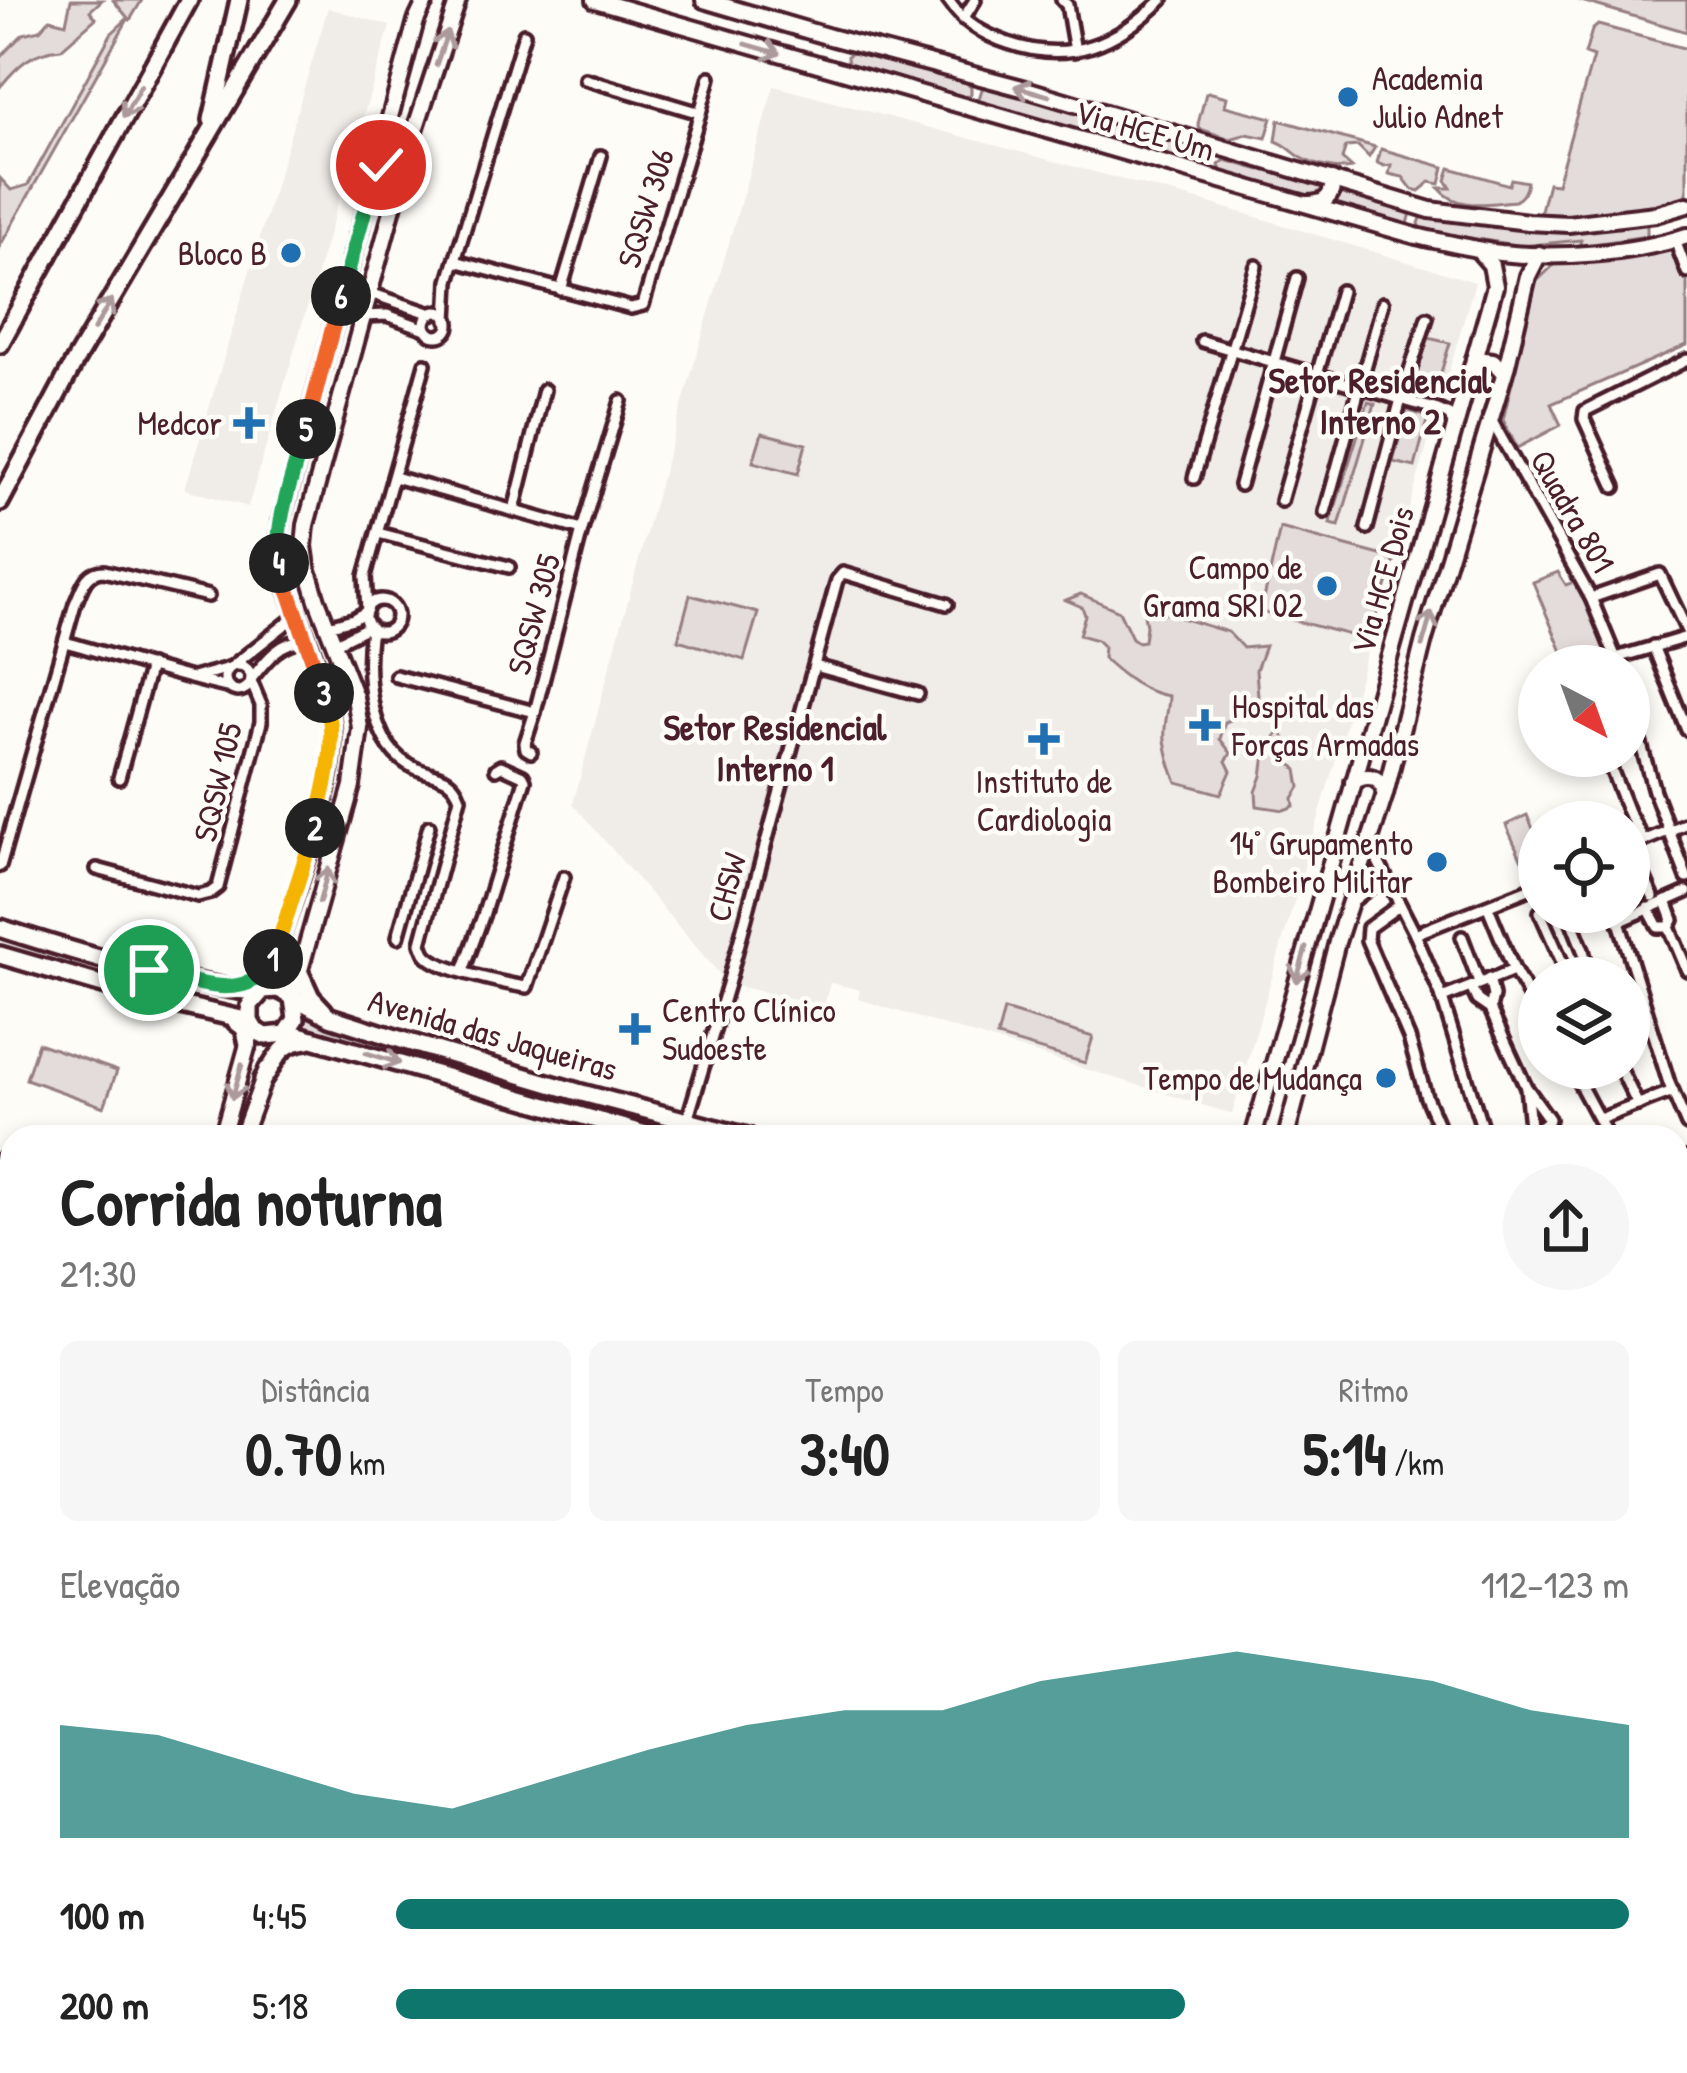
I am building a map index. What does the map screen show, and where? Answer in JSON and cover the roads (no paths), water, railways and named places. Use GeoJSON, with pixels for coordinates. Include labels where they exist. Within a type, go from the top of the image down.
{"type":"FeatureCollection","features":[{"type":"Feature","properties":{"kind":"main road"},"geometry":{"type":"LineString","coordinates":[[0,344],[189,0]]}},
{"type":"Feature","properties":{"kind":"main road"},"geometry":{"type":"LineString","coordinates":[[209,134],[239,0]]}},
{"type":"Feature","properties":{"kind":"main road"},"geometry":{"type":"LineString","coordinates":[[0,502],[75,361],[288,0]]}},
{"type":"Feature","properties":{"kind":"main road"},"geometry":{"type":"LineString","coordinates":[[246,1125],[263,1079],[296,1019],[292,998],[352,786],[360,740],[356,697],[307,567],[306,525],[401,176],[458,0]]}},
{"type":"Feature","properties":{"kind":"main road","name":"Via HCE Um"},"geometry":{"type":"LineString","coordinates":[[595,0],[638,6],[844,73],[1478,250],[1602,252],[1676,239]]}},
{"type":"Feature","properties":{"kind":"main road","name":"Via HCE Um"},"geometry":{"type":"LineString","coordinates":[[704,0],[1430,210],[1568,224],[1656,214],[1687,205]]}},
{"type":"Feature","properties":{"kind":"main road"},"geometry":{"type":"LineString","coordinates":[[226,1125],[248,1044],[250,1005],[261,992],[272,963],[329,776],[332,728],[280,568],[277,548],[282,516],[424,1]]}},
{"type":"Feature","properties":{"kind":"main road"},"geometry":{"type":"LineString","coordinates":[[824,67],[830,37]]}},
{"type":"Feature","properties":{"kind":"main road"},"geometry":{"type":"LineString","coordinates":[[844,73],[842,56],[852,43]]}},
{"type":"Feature","properties":{"kind":"main road"},"geometry":{"type":"LineString","coordinates":[[967,108],[976,86],[974,76]]}},
{"type":"Feature","properties":{"kind":"main road"},"geometry":{"type":"LineString","coordinates":[[385,136],[395,148],[408,153]]}},
{"type":"Feature","properties":{"kind":"main road"},"geometry":{"type":"LineString","coordinates":[[1212,177],[1224,150]]}},
{"type":"Feature","properties":{"kind":"main road"},"geometry":{"type":"LineString","coordinates":[[377,166],[392,166],[401,176]]}},
{"type":"Feature","properties":{"kind":"main road"},"geometry":{"type":"LineString","coordinates":[[1303,203],[1328,199],[1332,180]]}},
{"type":"Feature","properties":{"kind":"main road"},"geometry":{"type":"LineString","coordinates":[[1416,236],[1413,219],[1430,210]]}},
{"type":"Feature","properties":{"kind":"main road"},"geometry":{"type":"LineString","coordinates":[[1656,214],[1653,229],[1676,239]]}},
{"type":"Feature","properties":{"kind":"main road"},"geometry":{"type":"LineString","coordinates":[[1565,253],[1574,239],[1568,224]]}},
{"type":"Feature","properties":{"kind":"main road","name":"Via HCE Dois"},"geometry":{"type":"LineString","coordinates":[[1257,1125],[1495,286],[1491,266],[1478,250]]}},
{"type":"Feature","properties":{"kind":"main road","name":"Via HCE Dois"},"geometry":{"type":"LineString","coordinates":[[1290,1125],[1337,942],[1384,794],[1528,276],[1539,254]]}},
{"type":"Feature","properties":{"kind":"main road"},"geometry":{"type":"LineString","coordinates":[[1474,358],[1493,361],[1504,373]]}},
{"type":"Feature","properties":{"kind":"main road"},"geometry":{"type":"LineString","coordinates":[[287,499],[311,500]]}},
{"type":"Feature","properties":{"kind":"main road"},"geometry":{"type":"LineString","coordinates":[[282,516],[306,525]]}},
{"type":"Feature","properties":{"kind":"main road"},"geometry":{"type":"LineString","coordinates":[[1424,535],[1441,547],[1453,542]]}},
{"type":"Feature","properties":{"kind":"main road"},"geometry":{"type":"LineString","coordinates":[[1417,561],[1435,560],[1444,571]]}},
{"type":"Feature","properties":{"kind":"main road"},"geometry":{"type":"LineString","coordinates":[[1381,681],[1397,693],[1410,693]]}},
{"type":"Feature","properties":{"kind":"main road"},"geometry":{"type":"LineString","coordinates":[[327,702],[344,709],[356,697]]}},
{"type":"Feature","properties":{"kind":"main road"},"geometry":{"type":"LineString","coordinates":[[332,728],[349,728],[360,740]]}},
{"type":"Feature","properties":{"kind":"main road"},"geometry":{"type":"LineString","coordinates":[[1353,782],[1362,776],[1373,777],[1384,794]]}},
{"type":"Feature","properties":{"kind":"main road"},"geometry":{"type":"LineString","coordinates":[[313,835],[323,840],[337,838]]}},
{"type":"Feature","properties":{"kind":"main road"},"geometry":{"type":"LineString","coordinates":[[1320,900],[1334,912],[1351,904]]}},
{"type":"Feature","properties":{"kind":"main road"},"geometry":{"type":"LineString","coordinates":[[1311,928],[1329,926],[1337,942]]}},
{"type":"Feature","properties":{"kind":"main road"},"geometry":{"type":"LineString","coordinates":[[0,928],[232,989],[278,989],[292,998]]}},
{"type":"Feature","properties":{"kind":"main road"},"geometry":{"type":"LineString","coordinates":[[0,955],[222,1015],[251,1024],[266,1036],[285,1034]]}},
{"type":"Feature","properties":{"kind":"main road"},"geometry":{"type":"LineString","coordinates":[[232,989],[253,982],[272,963]]}},
{"type":"Feature","properties":{"kind":"main road"},"geometry":{"type":"LineString","coordinates":[[300,973],[310,997],[330,1017]]}},
{"type":"Feature","properties":{"kind":"main road","name":"Avenida das Jaqueiras"},"geometry":{"type":"LineString","coordinates":[[292,998],[330,1017],[699,1125]]}},
{"type":"Feature","properties":{"kind":"main road"},"geometry":{"type":"LineString","coordinates":[[222,1015],[244,1028],[248,1044]]}},
{"type":"Feature","properties":{"kind":"main road","name":"Avenida das Jaqueiras"},"geometry":{"type":"LineString","coordinates":[[285,1034],[319,1039],[614,1125]]}},
{"type":"Feature","properties":{"kind":"main road"},"geometry":{"type":"LineString","coordinates":[[263,1079],[285,1046],[319,1039]]}},
{"type":"Feature","properties":{"kind":"main road"},"geometry":{"type":"LineString","coordinates":[[543,1081],[550,1090],[544,1106]]}},
{"type":"Feature","properties":{"kind":"main road"},"geometry":{"type":"LineString","coordinates":[[568,1112],[568,1100],[578,1092]]}},
{"type":"Feature","properties":{"kind":"main road"},"geometry":{"type":"LineString","coordinates":[[1263,1104],[1274,1120],[1293,1113]]}},
{"type":"Feature","properties":{"kind":"street"},"geometry":{"type":"LineString","coordinates":[[948,0],[978,31],[1025,49],[1051,53],[1075,51],[1116,37],[1162,0]]}},
{"type":"Feature","properties":{"kind":"street"},"geometry":{"type":"LineString","coordinates":[[963,19],[975,0]]}},
{"type":"Feature","properties":{"kind":"street"},"geometry":{"type":"LineString","coordinates":[[1069,2],[1075,51]]}},
{"type":"Feature","properties":{"kind":"street"},"geometry":{"type":"LineString","coordinates":[[364,316],[387,315],[434,335],[448,327],[448,292],[455,260],[524,34]]}},
{"type":"Feature","properties":{"kind":"street","name":"SQSW 306"},"geometry":{"type":"LineString","coordinates":[[455,260],[631,308],[643,305],[710,76]]}},
{"type":"Feature","properties":{"kind":"street","name":"SQSW 306"},"geometry":{"type":"LineString","coordinates":[[585,79],[700,113]]}},
{"type":"Feature","properties":{"kind":"street","name":"SQSW 306"},"geometry":{"type":"LineString","coordinates":[[561,290],[602,156]]}},
{"type":"Feature","properties":{"kind":"street"},"geometry":{"type":"LineString","coordinates":[[1676,239],[1687,272]]}},
{"type":"Feature","properties":{"kind":"street"},"geometry":{"type":"LineString","coordinates":[[1194,478],[1256,266]]}},
{"type":"Feature","properties":{"kind":"street"},"geometry":{"type":"LineString","coordinates":[[1240,484],[1298,278]]}},
{"type":"Feature","properties":{"kind":"street"},"geometry":{"type":"LineString","coordinates":[[1281,501],[1341,291]]}},
{"type":"Feature","properties":{"kind":"street"},"geometry":{"type":"LineString","coordinates":[[426,329],[425,322],[448,292]]}},
{"type":"Feature","properties":{"kind":"street"},"geometry":{"type":"LineString","coordinates":[[370,293],[441,313],[448,320]]}},
{"type":"Feature","properties":{"kind":"street"},"geometry":{"type":"LineString","coordinates":[[1324,512],[1383,303]]}},
{"type":"Feature","properties":{"kind":"street"},"geometry":{"type":"LineString","coordinates":[[1367,528],[1427,318]]}},
{"type":"Feature","properties":{"kind":"street"},"geometry":{"type":"LineString","coordinates":[[1202,341],[1438,410],[1449,416],[1454,427]]}},
{"type":"Feature","properties":{"kind":"street","name":"Quadra 801"},"geometry":{"type":"LineString","coordinates":[[1615,488],[1584,419],[1586,411],[1687,360]]}},
{"type":"Feature","properties":{"kind":"street"},"geometry":{"type":"LineString","coordinates":[[425,364],[364,582],[375,717],[391,751],[414,768],[448,778],[460,798],[422,946],[430,959],[529,986],[564,877]]}},
{"type":"Feature","properties":{"kind":"street","name":"SQSW 305"},"geometry":{"type":"LineString","coordinates":[[514,510],[544,390]]}},
{"type":"Feature","properties":{"kind":"street"},"geometry":{"type":"LineString","coordinates":[[1438,410],[1463,397]]}},
{"type":"Feature","properties":{"kind":"street","name":"SQSW 305"},"geometry":{"type":"LineString","coordinates":[[396,676],[535,712],[620,400]]}},
{"type":"Feature","properties":{"kind":"street","name":"Quadra 801"},"geometry":{"type":"LineString","coordinates":[[1489,416],[1592,598],[1610,645]]}},
{"type":"Feature","properties":{"kind":"street","name":"Quadra 801"},"geometry":{"type":"LineString","coordinates":[[1480,445],[1491,443],[1508,452]]}},
{"type":"Feature","properties":{"kind":"street","name":"SQSW 305"},"geometry":{"type":"LineString","coordinates":[[394,477],[582,530]]}},
{"type":"Feature","properties":{"kind":"street","name":"SQSW 305"},"geometry":{"type":"LineString","coordinates":[[378,533],[509,567]]}},
{"type":"Feature","properties":{"kind":"street"},"geometry":{"type":"LineString","coordinates":[[0,866],[75,604],[88,576],[97,571],[208,596]]}},
{"type":"Feature","properties":{"kind":"street","name":"CHSW"},"geometry":{"type":"LineString","coordinates":[[687,1122],[836,580],[842,574],[946,604]]}},
{"type":"Feature","properties":{"kind":"street"},"geometry":{"type":"LineString","coordinates":[[1592,598],[1660,574],[1687,634],[1650,647]]}},
{"type":"Feature","properties":{"kind":"street"},"geometry":{"type":"LineString","coordinates":[[364,582],[397,613],[370,662]]}},
{"type":"Feature","properties":{"kind":"street"},"geometry":{"type":"LineString","coordinates":[[328,626],[353,620],[382,600]]}},
{"type":"Feature","properties":{"kind":"street","name":"SQSW 105"},"geometry":{"type":"LineString","coordinates":[[188,679],[232,666],[296,616]]}},
{"type":"Feature","properties":{"kind":"street"},"geometry":{"type":"LineString","coordinates":[[370,627],[387,630]]}},
{"type":"Feature","properties":{"kind":"street"},"geometry":{"type":"LineString","coordinates":[[334,644],[370,627]]}},
{"type":"Feature","properties":{"kind":"street","name":"SQSW 105"},"geometry":{"type":"LineString","coordinates":[[97,869],[198,896],[214,891],[221,881],[261,722],[261,705],[251,680],[284,645],[306,640]]}},
{"type":"Feature","properties":{"kind":"street","name":"SQSW 105"},"geometry":{"type":"LineString","coordinates":[[65,642],[235,690],[261,705]]}},
{"type":"Feature","properties":{"kind":"street"},"geometry":{"type":"LineString","coordinates":[[1653,646],[1687,730]]}},
{"type":"Feature","properties":{"kind":"street"},"geometry":{"type":"LineString","coordinates":[[119,778],[150,665]]}},
{"type":"Feature","properties":{"kind":"street"},"geometry":{"type":"LineString","coordinates":[[232,666],[246,667],[251,680],[235,690],[225,677],[232,666]]}},
{"type":"Feature","properties":{"kind":"street"},"geometry":{"type":"LineString","coordinates":[[815,666],[918,694]]}},
{"type":"Feature","properties":{"kind":"street"},"geometry":{"type":"LineString","coordinates":[[531,752],[525,743],[535,712]]}},
{"type":"Feature","properties":{"kind":"street"},"geometry":{"type":"LineString","coordinates":[[463,971],[525,780],[501,766],[496,769]]}},
{"type":"Feature","properties":{"kind":"street"},"geometry":{"type":"LineString","coordinates":[[1650,773],[1687,878]]}},
{"type":"Feature","properties":{"kind":"street"},"geometry":{"type":"LineString","coordinates":[[1650,838],[1687,823]]}},
{"type":"Feature","properties":{"kind":"street"},"geometry":{"type":"LineString","coordinates":[[398,937],[429,826]]}},
{"type":"Feature","properties":{"kind":"street"},"geometry":{"type":"LineString","coordinates":[[1368,842],[1442,998],[1481,1125]]}},
{"type":"Feature","properties":{"kind":"street"},"geometry":{"type":"LineString","coordinates":[[422,853],[444,862]]}},
{"type":"Feature","properties":{"kind":"street"},"geometry":{"type":"LineString","coordinates":[[1351,904],[1372,886],[1390,884]]}},
{"type":"Feature","properties":{"kind":"street"},"geometry":{"type":"LineString","coordinates":[[1666,901],[1673,920],[1662,929],[1650,903],[1687,892]]}},
{"type":"Feature","properties":{"kind":"street"},"geometry":{"type":"LineString","coordinates":[[1415,934],[1518,894]]}},
{"type":"Feature","properties":{"kind":"street"},"geometry":{"type":"LineString","coordinates":[[1400,905],[1368,928],[1366,940],[1409,1038],[1438,1125]]}},
{"type":"Feature","properties":{"kind":"street"},"geometry":{"type":"LineString","coordinates":[[1488,907],[1518,977]]}},
{"type":"Feature","properties":{"kind":"street"},"geometry":{"type":"LineString","coordinates":[[1669,927],[1687,970]]}},
{"type":"Feature","properties":{"kind":"street"},"geometry":{"type":"LineString","coordinates":[[1623,933],[1687,1125]]}},
{"type":"Feature","properties":{"kind":"street"},"geometry":{"type":"LineString","coordinates":[[1462,937],[1480,982],[1493,997],[1490,1009]]}},
{"type":"Feature","properties":{"kind":"street"},"geometry":{"type":"LineString","coordinates":[[1442,998],[1514,970]]}},
{"type":"Feature","properties":{"kind":"street"},"geometry":{"type":"LineString","coordinates":[[1480,982],[1477,1000],[1490,1009],[1518,1070]]}},
{"type":"Feature","properties":{"kind":"street"},"geometry":{"type":"LineString","coordinates":[[1582,1089],[1603,1125]]}},
{"type":"Feature","properties":{"kind":"street"},"geometry":{"type":"LineString","coordinates":[[1631,1089],[1638,1105]]}},
{"type":"Feature","properties":{"kind":"street"},"geometry":{"type":"LineString","coordinates":[[1600,1119],[1672,1091]]}},
{"type":"Feature","properties":{"kind":"place","name":"Academia Julio Adnet"},"geometry":{"type":"Point","coordinates":[1348,97]}},
{"type":"Feature","properties":{"kind":"place","name":"Bloco B"},"geometry":{"type":"Point","coordinates":[291,253]}},
{"type":"Feature","properties":{"kind":"place","name":"Medcor"},"geometry":{"type":"Point","coordinates":[249,423]}},
{"type":"Feature","properties":{"kind":"place","name":"Campo de Grama SRI 02"},"geometry":{"type":"Point","coordinates":[1327,586]}},
{"type":"Feature","properties":{"kind":"place","name":"Hospital das Forças Armadas"},"geometry":{"type":"Point","coordinates":[1205,725]}},
{"type":"Feature","properties":{"kind":"place","name":"Instituto de Cardiologia"},"geometry":{"type":"Point","coordinates":[1044,739]}},
{"type":"Feature","properties":{"kind":"place","name":"14° Grupamento Bombeiro Militar"},"geometry":{"type":"Point","coordinates":[1437,862]}},
{"type":"Feature","properties":{"kind":"place","name":"Centro Clínico Sudoeste"},"geometry":{"type":"Point","coordinates":[635,1029]}},
{"type":"Feature","properties":{"kind":"place","name":"Tempo de Mudança"},"geometry":{"type":"Point","coordinates":[1386,1078]}},
{"type":"Feature","properties":{"kind":"district","name":"Setor Residencial Interno 2"},"geometry":{"type":"Point","coordinates":[1380,400]}},
{"type":"Feature","properties":{"kind":"district","name":"Setor Residencial Interno 1"},"geometry":{"type":"Point","coordinates":[775,748]}}]}
